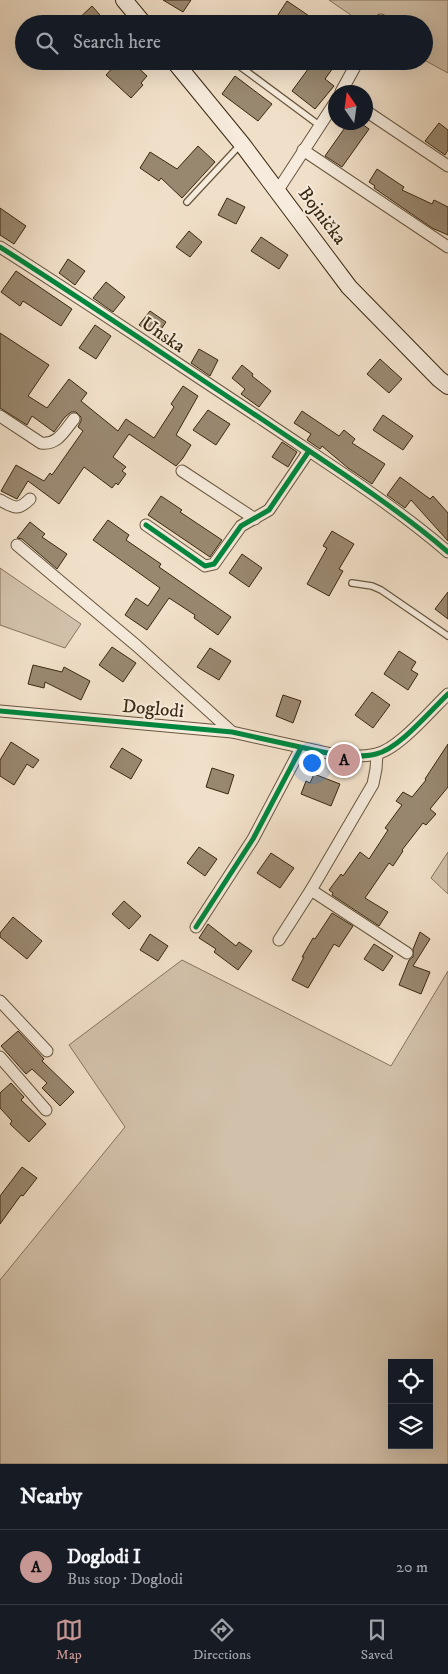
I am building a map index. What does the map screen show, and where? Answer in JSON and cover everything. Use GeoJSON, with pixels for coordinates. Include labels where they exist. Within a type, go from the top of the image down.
{"type":"FeatureCollection","features":[{"type":"Feature","properties":{"kind":"main road"},"geometry":{"type":"LineString","coordinates":[[124,0],[136,15]]}},
{"type":"Feature","properties":{"kind":"main road","name":"Bojnička"},"geometry":{"type":"LineString","coordinates":[[181,70],[278,190],[349,287],[448,386]]}},
{"type":"Feature","properties":{"kind":"street"},"geometry":{"type":"LineString","coordinates":[[345,85],[353,70]]}},
{"type":"Feature","properties":{"kind":"street"},"geometry":{"type":"LineString","coordinates":[[278,190],[328,112]]}},
{"type":"Feature","properties":{"kind":"street"},"geometry":{"type":"LineString","coordinates":[[373,116],[448,166]]}},
{"type":"Feature","properties":{"kind":"street"},"geometry":{"type":"LineString","coordinates":[[304,150],[448,247]]}},
{"type":"Feature","properties":{"kind":"street","name":"Unska"},"geometry":{"type":"LineString","coordinates":[[0,247],[85,301],[309,451],[422,530],[448,552]]}},
{"type":"Feature","properties":{"kind":"street"},"geometry":{"type":"LineString","coordinates":[[0,416],[41,443],[49,444],[56,441],[74,419]]}},
{"type":"Feature","properties":{"kind":"street"},"geometry":{"type":"LineString","coordinates":[[146,525],[205,566],[214,564],[242,526],[269,510],[309,451]]}},
{"type":"Feature","properties":{"kind":"street"},"geometry":{"type":"LineString","coordinates":[[182,471],[255,519]]}},
{"type":"Feature","properties":{"kind":"street"},"geometry":{"type":"LineString","coordinates":[[0,500],[15,508],[19,508],[30,499]]}},
{"type":"Feature","properties":{"kind":"street","name":"Doglodi"},"geometry":{"type":"LineString","coordinates":[[17,545],[137,646],[232,732]]}},
{"type":"Feature","properties":{"kind":"street","name":"Doglodi"},"geometry":{"type":"LineString","coordinates":[[0,711],[232,732],[341,756],[377,754],[390,748],[448,694]]}},
{"type":"Feature","properties":{"kind":"street"},"geometry":{"type":"LineString","coordinates":[[196,927],[253,839],[302,748]]}},
{"type":"Feature","properties":{"kind":"street"},"geometry":{"type":"LineString","coordinates":[[279,940],[311,890],[373,784],[377,754]]}},
{"type":"Feature","properties":{"kind":"street"},"geometry":{"type":"LineString","coordinates":[[311,890],[407,953]]}},
{"type":"Feature","properties":{"kind":"street"},"geometry":{"type":"LineString","coordinates":[[0,1001],[47,1051]]}},
{"type":"Feature","properties":{"kind":"street"},"geometry":{"type":"LineString","coordinates":[[0,1057],[46,1110]]}},
{"type":"Feature","properties":{"kind":"lane"},"geometry":{"type":"LineString","coordinates":[[245,70],[319,125]]}},
{"type":"Feature","properties":{"kind":"lane"},"geometry":{"type":"LineString","coordinates":[[187,202],[242,144]]}},
{"type":"Feature","properties":{"kind":"lane"},"geometry":{"type":"LineString","coordinates":[[352,583],[372,586],[381,590],[448,636]]}},
{"type":"Feature","properties":{"kind":"shaded area"},"geometry":{"type":"Polygon","coordinates":[[[329,0],[448,0],[448,73],[433,65],[433,15],[351,15],[329,0]]]}},
{"type":"Feature","properties":{"kind":"shaded area"},"geometry":{"type":"Polygon","coordinates":[[[0,568],[81,624],[65,648],[0,625],[0,568]]]}},
{"type":"Feature","properties":{"kind":"shaded area"},"geometry":{"type":"Polygon","coordinates":[[[448,852],[448,894],[431,878],[448,852]]]}},
{"type":"Feature","properties":{"kind":"shaded area"},"geometry":{"type":"Polygon","coordinates":[[[182,960],[391,1066],[448,971],[448,1464],[0,1464],[0,1280],[125,1127],[69,1045],[182,960]]]}},
{"type":"Feature","properties":{"kind":"building"},"geometry":{"type":"Polygon","coordinates":[[[163,0],[191,0],[183,12],[163,0]]]}},
{"type":"Feature","properties":{"kind":"building"},"geometry":{"type":"Polygon","coordinates":[[[287,1],[308,15],[278,15],[287,1]]]}},
{"type":"Feature","properties":{"kind":"building"},"geometry":{"type":"Polygon","coordinates":[[[92,6],[100,15],[82,15],[92,6]]]}},
{"type":"Feature","properties":{"kind":"building"},"geometry":{"type":"Polygon","coordinates":[[[111,70],[141,70],[147,76],[141,83],[143,85],[131,98],[106,75],[111,70]]]}},
{"type":"Feature","properties":{"kind":"building"},"geometry":{"type":"Polygon","coordinates":[[[307,70],[332,70],[325,79],[333,85],[328,85],[328,93],[315,109],[292,91],[307,70]]]}},
{"type":"Feature","properties":{"kind":"building"},"geometry":{"type":"Polygon","coordinates":[[[235,76],[272,104],[258,121],[222,94],[235,76]]]}},
{"type":"Feature","properties":{"kind":"building"},"geometry":{"type":"Polygon","coordinates":[[[439,123],[448,130],[448,150],[445,155],[425,141],[439,123]]]}},
{"type":"Feature","properties":{"kind":"building"},"geometry":{"type":"Polygon","coordinates":[[[343,130],[368,130],[342,167],[325,156],[343,130]]]}},
{"type":"Feature","properties":{"kind":"building"},"geometry":{"type":"Polygon","coordinates":[[[198,146],[215,162],[182,198],[161,178],[159,181],[140,168],[150,152],[177,169],[198,146]]]}},
{"type":"Feature","properties":{"kind":"building"},"geometry":{"type":"Polygon","coordinates":[[[377,169],[404,187],[402,190],[432,204],[434,200],[448,207],[448,235],[432,228],[374,188],[375,186],[369,182],[377,169]]]}},
{"type":"Feature","properties":{"kind":"building"},"geometry":{"type":"Polygon","coordinates":[[[227,198],[245,207],[236,224],[218,215],[227,198]]]}},
{"type":"Feature","properties":{"kind":"building"},"geometry":{"type":"Polygon","coordinates":[[[0,208],[26,226],[14,244],[0,235],[0,208]]]}},
{"type":"Feature","properties":{"kind":"building"},"geometry":{"type":"Polygon","coordinates":[[[189,231],[202,242],[190,257],[176,247],[189,231]]]}},
{"type":"Feature","properties":{"kind":"building"},"geometry":{"type":"Polygon","coordinates":[[[261,237],[288,255],[279,269],[251,251],[261,237]]]}},
{"type":"Feature","properties":{"kind":"building"},"geometry":{"type":"Polygon","coordinates":[[[68,259],[85,271],[75,285],[59,273],[68,259]]]}},
{"type":"Feature","properties":{"kind":"building"},"geometry":{"type":"Polygon","coordinates":[[[16,271],[72,309],[61,326],[23,301],[20,306],[1,292],[16,271]]]}},
{"type":"Feature","properties":{"kind":"building"},"geometry":{"type":"Polygon","coordinates":[[[106,282],[125,297],[113,312],[93,298],[106,282]]]}},
{"type":"Feature","properties":{"kind":"building"},"geometry":{"type":"Polygon","coordinates":[[[150,311],[166,322],[156,337],[139,325],[150,311]]]}},
{"type":"Feature","properties":{"kind":"building"},"geometry":{"type":"Polygon","coordinates":[[[95,325],[111,336],[96,359],[79,348],[95,325]]]}},
{"type":"Feature","properties":{"kind":"building"},"geometry":{"type":"Polygon","coordinates":[[[0,333],[49,365],[28,396],[47,408],[69,379],[87,393],[81,401],[118,431],[126,419],[154,438],[174,407],[171,404],[183,386],[198,396],[176,435],[191,445],[183,458],[176,466],[129,434],[113,457],[126,467],[122,471],[126,474],[118,485],[116,483],[112,488],[84,467],[59,504],[28,481],[17,499],[1,491],[16,465],[44,481],[50,473],[52,475],[83,431],[78,427],[81,417],[76,412],[71,412],[65,417],[54,432],[32,416],[27,425],[0,408],[0,333]]]}},
{"type":"Feature","properties":{"kind":"building"},"geometry":{"type":"Polygon","coordinates":[[[199,349],[218,360],[210,376],[191,363],[199,349]]]}},
{"type":"Feature","properties":{"kind":"building"},"geometry":{"type":"Polygon","coordinates":[[[380,359],[402,379],[389,393],[367,374],[380,359]]]}},
{"type":"Feature","properties":{"kind":"building"},"geometry":{"type":"Polygon","coordinates":[[[242,365],[253,374],[252,376],[271,391],[259,407],[241,394],[245,389],[232,378],[242,365]]]}},
{"type":"Feature","properties":{"kind":"building"},"geometry":{"type":"Polygon","coordinates":[[[208,410],[230,424],[216,445],[193,430],[208,410]]]}},
{"type":"Feature","properties":{"kind":"building"},"geometry":{"type":"Polygon","coordinates":[[[302,411],[339,436],[344,430],[355,439],[352,443],[385,464],[372,484],[348,468],[322,446],[320,449],[307,440],[311,434],[294,423],[302,411]]]}},
{"type":"Feature","properties":{"kind":"building"},"geometry":{"type":"Polygon","coordinates":[[[383,415],[413,436],[403,450],[373,430],[383,415]]]}},
{"type":"Feature","properties":{"kind":"building"},"geometry":{"type":"Polygon","coordinates":[[[282,442],[297,452],[288,467],[272,457],[282,442]]]}},
{"type":"Feature","properties":{"kind":"building"},"geometry":{"type":"Polygon","coordinates":[[[400,477],[430,499],[433,496],[448,513],[448,541],[411,500],[405,508],[387,495],[400,477]]]}},
{"type":"Feature","properties":{"kind":"building"},"geometry":{"type":"Polygon","coordinates":[[[161,496],[182,510],[180,512],[222,540],[210,557],[148,515],[161,496]]]}},
{"type":"Feature","properties":{"kind":"building"},"geometry":{"type":"Polygon","coordinates":[[[108,520],[129,535],[126,540],[161,564],[159,567],[231,617],[218,635],[194,618],[195,615],[169,598],[147,630],[125,615],[136,598],[148,606],[160,588],[93,540],[108,520]]]}},
{"type":"Feature","properties":{"kind":"building"},"geometry":{"type":"Polygon","coordinates":[[[30,522],[45,534],[42,537],[67,554],[57,569],[22,539],[17,538],[30,522]]]}},
{"type":"Feature","properties":{"kind":"building"},"geometry":{"type":"Polygon","coordinates":[[[332,531],[354,544],[339,569],[343,571],[329,596],[307,584],[327,548],[323,546],[332,531]]]}},
{"type":"Feature","properties":{"kind":"building"},"geometry":{"type":"Polygon","coordinates":[[[242,554],[262,568],[249,587],[229,573],[242,554]]]}},
{"type":"Feature","properties":{"kind":"building"},"geometry":{"type":"Polygon","coordinates":[[[448,592],[448,619],[435,609],[448,592]]]}},
{"type":"Feature","properties":{"kind":"building"},"geometry":{"type":"Polygon","coordinates":[[[112,647],[136,663],[123,682],[99,665],[112,647]]]}},
{"type":"Feature","properties":{"kind":"building"},"geometry":{"type":"Polygon","coordinates":[[[210,648],[231,661],[219,680],[197,667],[210,648]]]}},
{"type":"Feature","properties":{"kind":"building"},"geometry":{"type":"Polygon","coordinates":[[[399,651],[416,662],[411,670],[418,674],[408,690],[384,674],[399,651]]]}},
{"type":"Feature","properties":{"kind":"building"},"geometry":{"type":"Polygon","coordinates":[[[33,665],[62,672],[64,667],[90,681],[81,700],[45,682],[44,688],[28,684],[33,665]]]}},
{"type":"Feature","properties":{"kind":"building"},"geometry":{"type":"Polygon","coordinates":[[[372,692],[390,705],[373,728],[355,715],[372,692]]]}},
{"type":"Feature","properties":{"kind":"building"},"geometry":{"type":"Polygon","coordinates":[[[283,695],[301,701],[293,723],[276,716],[283,695]]]}},
{"type":"Feature","properties":{"kind":"building"},"geometry":{"type":"Polygon","coordinates":[[[11,742],[39,760],[33,768],[27,764],[14,785],[0,776],[0,760],[11,742]]]}},
{"type":"Feature","properties":{"kind":"building"},"geometry":{"type":"Polygon","coordinates":[[[448,744],[448,787],[430,809],[436,814],[426,825],[423,823],[402,850],[393,866],[389,863],[365,898],[388,912],[379,926],[332,895],[333,893],[329,890],[341,874],[343,876],[360,852],[369,859],[388,830],[385,828],[402,805],[396,801],[403,792],[412,797],[426,780],[448,744]]]}},
{"type":"Feature","properties":{"kind":"building"},"geometry":{"type":"Polygon","coordinates":[[[122,748],[142,760],[131,779],[110,767],[122,748]]]}},
{"type":"Feature","properties":{"kind":"building"},"geometry":{"type":"Polygon","coordinates":[[[212,768],[234,775],[228,794],[206,787],[212,768]]]}},
{"type":"Feature","properties":{"kind":"building"},"geometry":{"type":"Polygon","coordinates":[[[314,774],[340,784],[331,806],[301,794],[306,781],[310,783],[314,774]]]}},
{"type":"Feature","properties":{"kind":"building"},"geometry":{"type":"Polygon","coordinates":[[[199,847],[217,859],[205,876],[187,863],[199,847]]]}},
{"type":"Feature","properties":{"kind":"building"},"geometry":{"type":"Polygon","coordinates":[[[271,853],[294,868],[280,888],[257,873],[271,853]]]}},
{"type":"Feature","properties":{"kind":"building"},"geometry":{"type":"Polygon","coordinates":[[[124,901],[141,916],[129,929],[112,914],[124,901]]]}},
{"type":"Feature","properties":{"kind":"building"},"geometry":{"type":"Polygon","coordinates":[[[332,913],[353,926],[339,947],[334,944],[308,988],[292,980],[313,938],[315,939],[332,913]]]}},
{"type":"Feature","properties":{"kind":"building"},"geometry":{"type":"Polygon","coordinates":[[[13,917],[42,941],[27,959],[0,937],[0,933],[13,917]]]}},
{"type":"Feature","properties":{"kind":"building"},"geometry":{"type":"Polygon","coordinates":[[[208,924],[236,946],[239,942],[252,951],[238,970],[214,952],[216,949],[199,938],[208,924]]]}},
{"type":"Feature","properties":{"kind":"building"},"geometry":{"type":"Polygon","coordinates":[[[420,932],[430,939],[413,966],[430,972],[421,994],[399,985],[409,960],[413,957],[413,949],[420,932]]]}},
{"type":"Feature","properties":{"kind":"building"},"geometry":{"type":"Polygon","coordinates":[[[150,934],[168,946],[158,961],[140,950],[150,934]]]}},
{"type":"Feature","properties":{"kind":"building"},"geometry":{"type":"Polygon","coordinates":[[[374,944],[393,956],[383,971],[364,959],[374,944]]]}},
{"type":"Feature","properties":{"kind":"building"},"geometry":{"type":"Polygon","coordinates":[[[18,1031],[44,1059],[42,1061],[74,1092],[60,1106],[42,1088],[47,1083],[32,1069],[26,1074],[1,1046],[18,1031]]]}},
{"type":"Feature","properties":{"kind":"building"},"geometry":{"type":"Polygon","coordinates":[[[11,1083],[24,1097],[21,1100],[46,1124],[29,1142],[10,1124],[12,1121],[0,1108],[0,1093],[11,1083]]]}},
{"type":"Feature","properties":{"kind":"building"},"geometry":{"type":"Polygon","coordinates":[[[22,1167],[37,1178],[23,1196],[21,1195],[0,1224],[0,1196],[22,1167]]]}},
{"type":"Feature","properties":{"kind":"cycle path"},"geometry":{"type":"LineString","coordinates":[[0,247],[357,483],[448,552]]}},
{"type":"Feature","properties":{"kind":"cycle path"},"geometry":{"type":"LineString","coordinates":[[146,525],[205,566],[214,564],[241,526],[269,510],[309,451]]}},
{"type":"Feature","properties":{"kind":"cycle path"},"geometry":{"type":"LineString","coordinates":[[0,711],[232,732],[341,756],[367,756],[385,751],[395,745],[448,694]]}},
{"type":"Feature","properties":{"kind":"cycle path"},"geometry":{"type":"LineString","coordinates":[[196,927],[253,839],[301,748]]}},
{"type":"Feature","properties":{"kind":"place","name":"Doglodi I"},"geometry":{"type":"Point","coordinates":[344,760]}}]}
